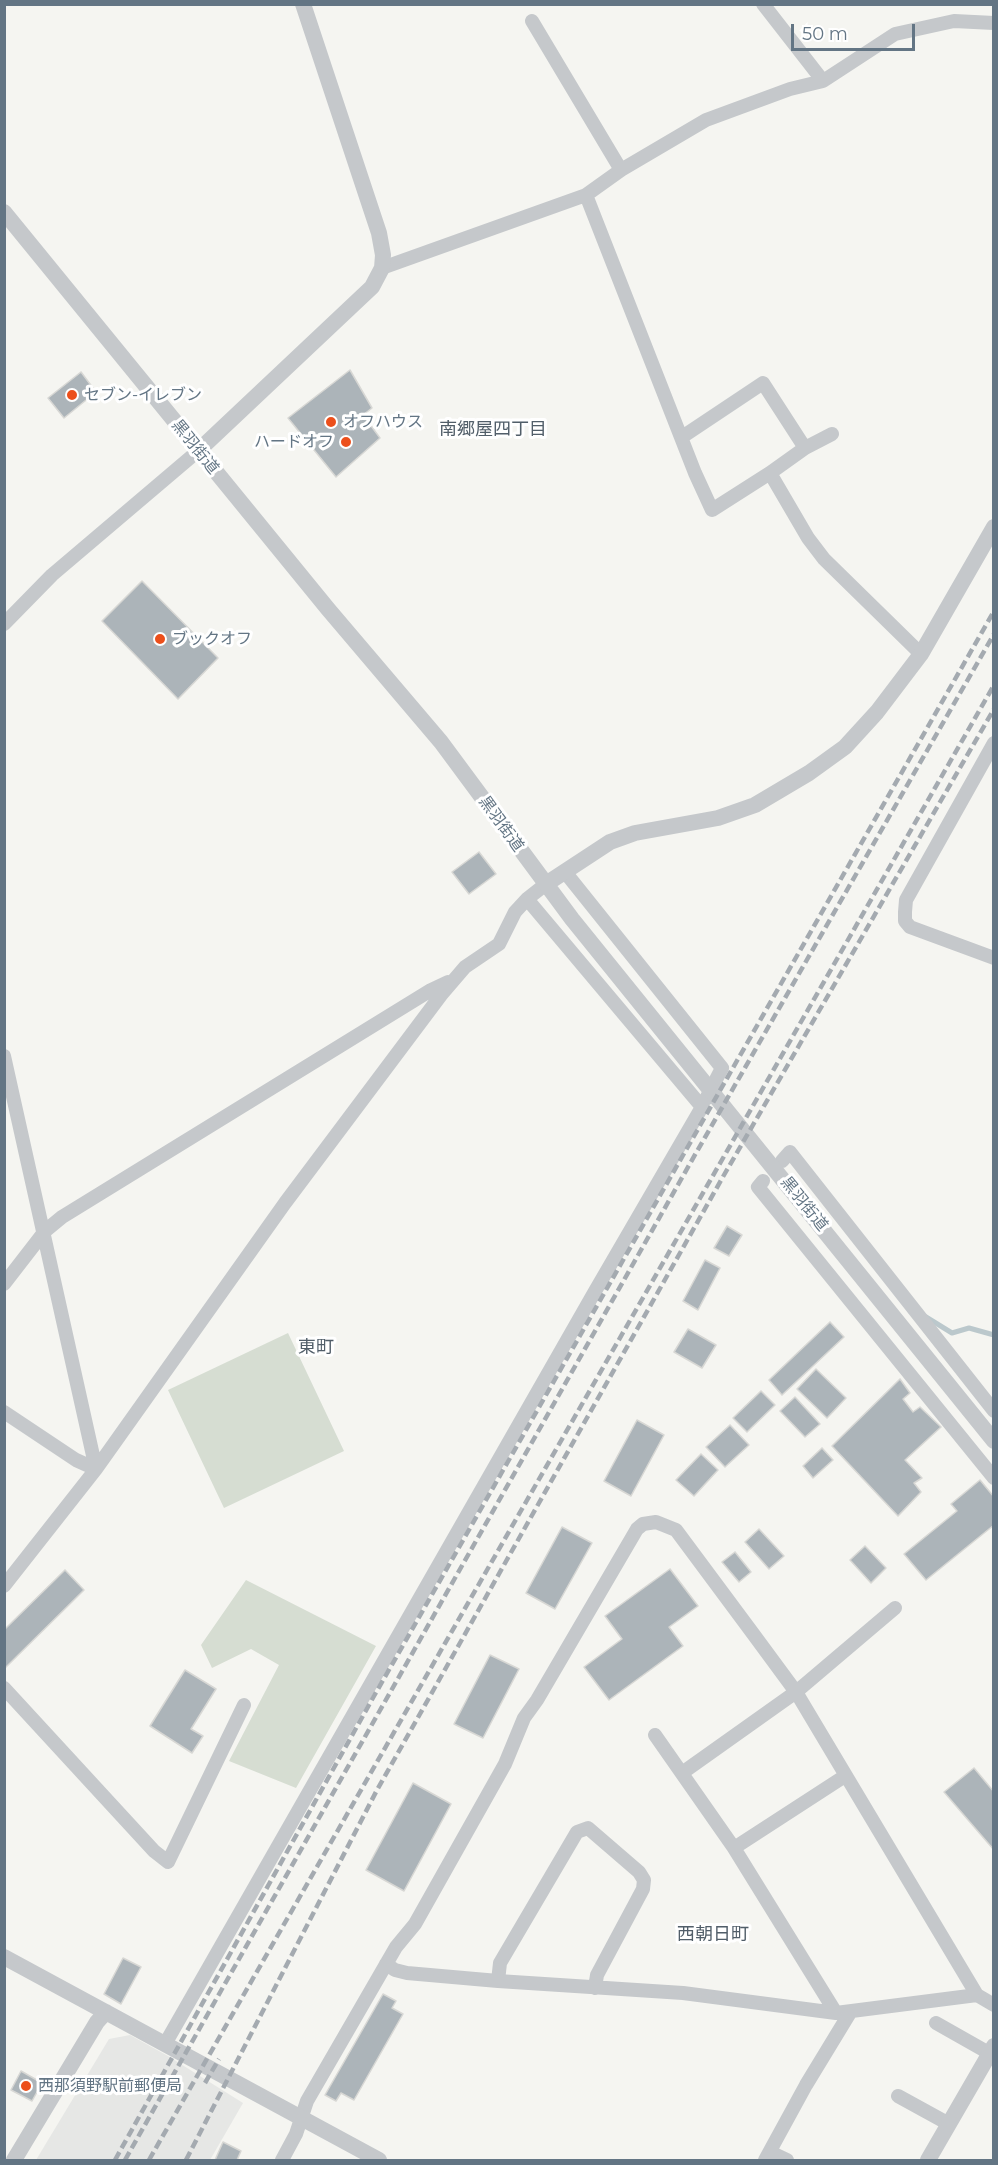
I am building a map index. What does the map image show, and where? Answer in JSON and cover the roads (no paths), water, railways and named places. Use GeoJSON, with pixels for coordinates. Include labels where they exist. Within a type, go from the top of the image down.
{"type":"FeatureCollection","features":[{"type":"Feature","properties":{"kind":"street"},"geometry":{"type":"LineString","coordinates":[[4,624],[52,575],[198,451],[372,287],[382,268],[380,233],[303,4]]}},
{"type":"Feature","properties":{"kind":"street"},"geometry":{"type":"LineString","coordinates":[[763,4],[823,81]]}},
{"type":"Feature","properties":{"kind":"street"},"geometry":{"type":"LineString","coordinates":[[532,21],[621,170]]}},
{"type":"Feature","properties":{"kind":"street"},"geometry":{"type":"LineString","coordinates":[[382,268],[586,195],[621,170],[706,120],[790,89],[823,81],[895,34],[954,21],[993,23]]}},
{"type":"Feature","properties":{"kind":"street"},"geometry":{"type":"LineString","coordinates":[[586,195],[695,473],[712,510],[805,448],[832,434]]}},
{"type":"Feature","properties":{"kind":"street","name":"黒羽街道"},"geometry":{"type":"LineString","coordinates":[[4,212],[198,451],[441,742],[546,885],[697,1072],[776,1161],[993,1441]]}},
{"type":"Feature","properties":{"kind":"street"},"geometry":{"type":"LineString","coordinates":[[682,437],[764,383],[805,448]]}},
{"type":"Feature","properties":{"kind":"street"},"geometry":{"type":"LineString","coordinates":[[770,473],[808,537],[824,559],[921,654]]}},
{"type":"Feature","properties":{"kind":"street"},"geometry":{"type":"LineString","coordinates":[[4,1586],[96,1469],[285,1203],[453,980],[465,967],[499,944],[515,912],[527,899],[610,842],[634,833],[726,815],[755,805],[809,773],[845,747],[878,712],[921,654],[993,527]]}},
{"type":"Feature","properties":{"kind":"street"},"geometry":{"type":"LineString","coordinates":[[993,743],[906,900],[905,912],[905,921],[910,927],[993,958]]}},
{"type":"Feature","properties":{"kind":"street"},"geometry":{"type":"LineString","coordinates":[[165,2044],[576,1323],[702,1107],[722,1068],[565,872]]}},
{"type":"Feature","properties":{"kind":"street"},"geometry":{"type":"LineString","coordinates":[[527,899],[702,1107]]}},
{"type":"Feature","properties":{"kind":"street"},"geometry":{"type":"LineString","coordinates":[[4,1284],[45,1231],[62,1217],[331,1050],[431,990],[453,980]]}},
{"type":"Feature","properties":{"kind":"street"},"geometry":{"type":"LineString","coordinates":[[4,1056],[45,1231],[96,1469]]}},
{"type":"Feature","properties":{"kind":"street"},"geometry":{"type":"LineString","coordinates":[[776,1161],[790,1152],[993,1411]]}},
{"type":"Feature","properties":{"kind":"street"},"geometry":{"type":"LineString","coordinates":[[764,1181],[758,1187],[993,1478]]}},
{"type":"Feature","properties":{"kind":"street"},"geometry":{"type":"LineString","coordinates":[[4,1412],[76,1460],[96,1469]]}},
{"type":"Feature","properties":{"kind":"street"},"geometry":{"type":"LineString","coordinates":[[282,2160],[307,2101],[396,1947],[415,1924],[505,1764],[524,1718],[537,1700],[637,1529],[643,1524],[656,1522],[676,1530],[795,1692],[977,1995],[993,2005]]}},
{"type":"Feature","properties":{"kind":"street"},"geometry":{"type":"LineString","coordinates":[[682,1773],[795,1692],[895,1608]]}},
{"type":"Feature","properties":{"kind":"street"},"geometry":{"type":"LineString","coordinates":[[4,1688],[154,1851],[168,1862],[244,1705]]}},
{"type":"Feature","properties":{"kind":"street"},"geometry":{"type":"LineString","coordinates":[[655,1735],[734,1848],[836,2013]]}},
{"type":"Feature","properties":{"kind":"street"},"geometry":{"type":"LineString","coordinates":[[734,1848],[845,1776]]}},
{"type":"Feature","properties":{"kind":"street"},"geometry":{"type":"LineString","coordinates":[[498,1981],[500,1964],[577,1832],[588,1828],[639,1872],[644,1880],[643,1889],[597,1974],[595,1988]]}},
{"type":"Feature","properties":{"kind":"street"},"geometry":{"type":"LineString","coordinates":[[4,1957],[379,2160]]}},
{"type":"Feature","properties":{"kind":"street"},"geometry":{"type":"LineString","coordinates":[[386,1964],[395,1970],[407,1973],[683,1993],[836,2013],[977,1995]]}},
{"type":"Feature","properties":{"kind":"street"},"geometry":{"type":"LineString","coordinates":[[787,2160],[768,2156],[851,2011]]}},
{"type":"Feature","properties":{"kind":"street"},"geometry":{"type":"LineString","coordinates":[[14,2160],[97,2022],[106,2012]]}},
{"type":"Feature","properties":{"kind":"street"},"geometry":{"type":"LineString","coordinates":[[928,2160],[991,2050],[936,2023]]}},
{"type":"Feature","properties":{"kind":"street"},"geometry":{"type":"LineString","coordinates":[[898,2096],[949,2124]]}},
{"type":"Feature","properties":{"kind":"waterway"},"geometry":{"type":"LineString","coordinates":[[926,1317],[952,1333],[969,1328],[994,1335]]}},
{"type":"Feature","properties":{"kind":"railway"},"geometry":{"type":"LineString","coordinates":[[115,2160],[374,1696],[994,611]]}},
{"type":"Feature","properties":{"kind":"railway"},"geometry":{"type":"LineString","coordinates":[[125,2160],[696,1153],[994,634]]}},
{"type":"Feature","properties":{"kind":"railway"},"geometry":{"type":"LineString","coordinates":[[149,2160],[994,685]]}},
{"type":"Feature","properties":{"kind":"railway"},"geometry":{"type":"LineString","coordinates":[[186,2160],[377,1790],[724,1175],[994,709]]}},
{"type":"Feature","properties":{"kind":"railway"},"geometry":{"type":"LineString","coordinates":[[205,2083],[219,2059]]}},
{"type":"Feature","properties":{"kind":"place","name":"セブン-イレブン"},"geometry":{"type":"Point","coordinates":[72,395]}},
{"type":"Feature","properties":{"kind":"place","name":"オフハウス"},"geometry":{"type":"Point","coordinates":[331,422]}},
{"type":"Feature","properties":{"kind":"place","name":"ハードオフ"},"geometry":{"type":"Point","coordinates":[346,442]}},
{"type":"Feature","properties":{"kind":"place","name":"ブックオフ"},"geometry":{"type":"Point","coordinates":[160,639]}},
{"type":"Feature","properties":{"kind":"place","name":"西那須野駅前郵便局"},"geometry":{"type":"Point","coordinates":[26,2086]}},
{"type":"Feature","properties":{"kind":"district","name":"南郷屋四丁目"},"geometry":{"type":"Point","coordinates":[493,430]}},
{"type":"Feature","properties":{"kind":"district","name":"東町"},"geometry":{"type":"Point","coordinates":[316,1348]}},
{"type":"Feature","properties":{"kind":"district","name":"西朝日町"},"geometry":{"type":"Point","coordinates":[713,1935]}}]}
